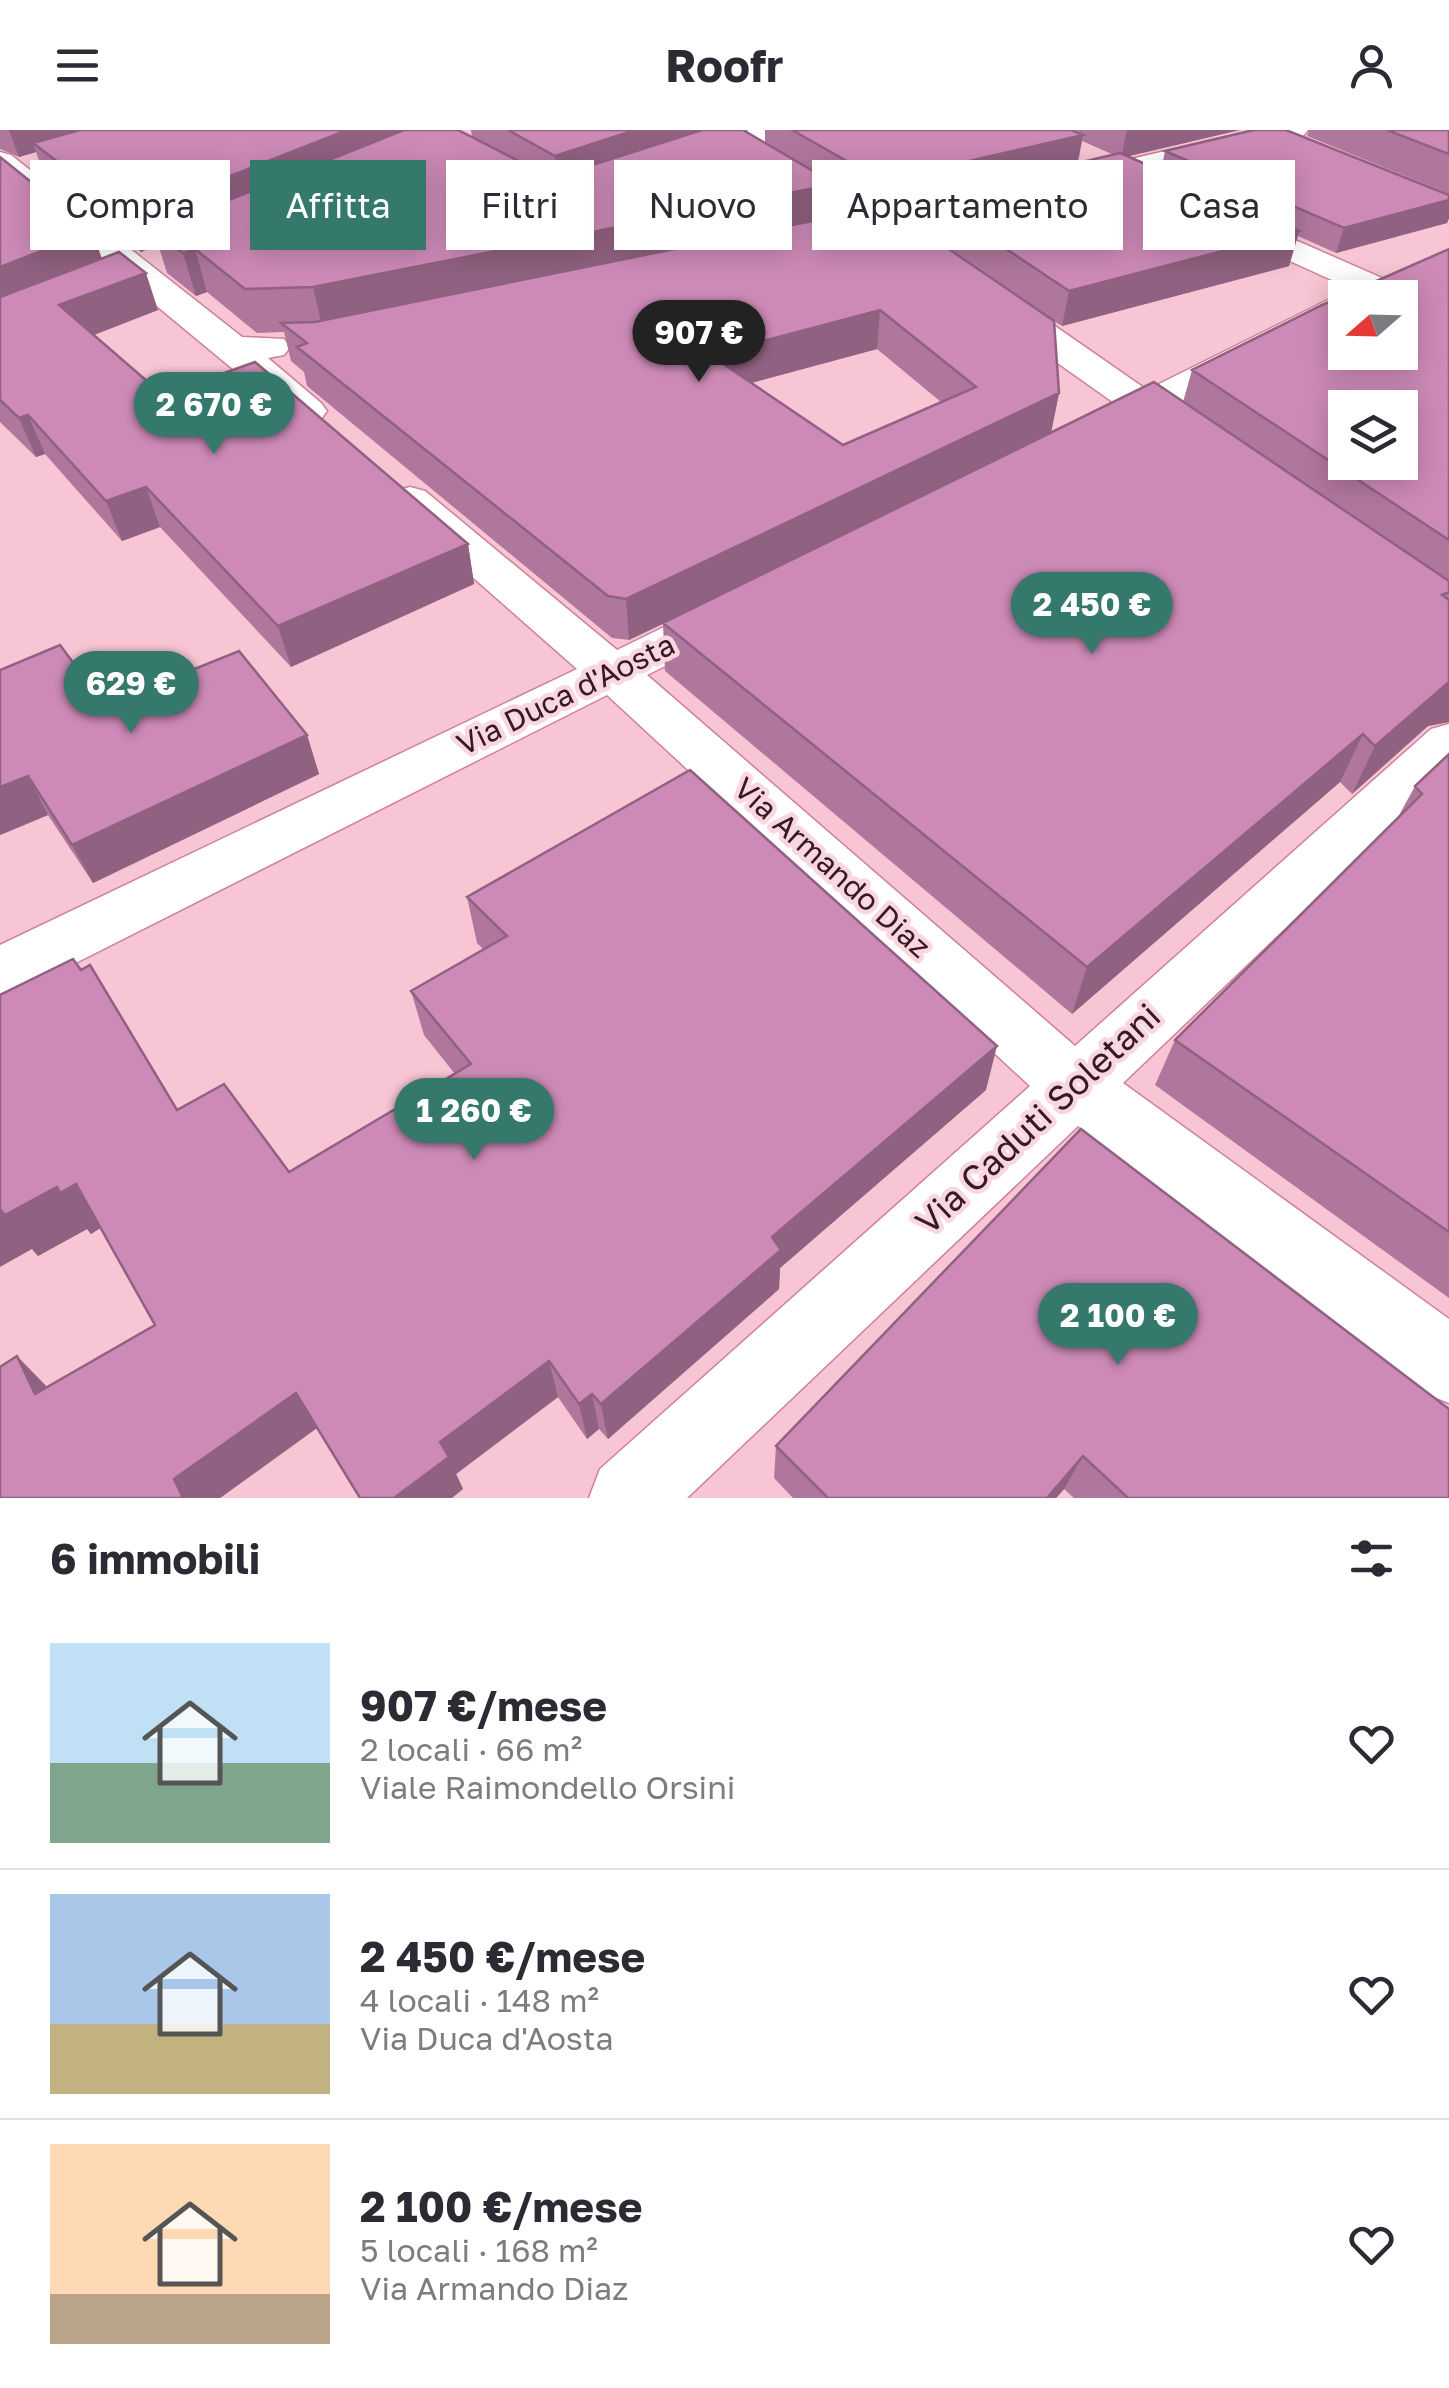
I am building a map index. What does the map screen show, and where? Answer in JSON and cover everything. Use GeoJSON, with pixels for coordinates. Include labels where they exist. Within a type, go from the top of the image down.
{"type":"FeatureCollection","features":[{"type":"Feature","properties":{"kind":"street"},"geometry":{"type":"LineString","coordinates":[[678,160],[718,138],[778,130]]}},
{"type":"Feature","properties":{"kind":"street"},"geometry":{"type":"LineString","coordinates":[[718,138],[755,160]]}},
{"type":"Feature","properties":{"kind":"street"},"geometry":{"type":"LineString","coordinates":[[1123,171],[1289,139]]}},
{"type":"Feature","properties":{"kind":"street"},"geometry":{"type":"LineString","coordinates":[[1072,151],[1093,160]]}},
{"type":"Feature","properties":{"kind":"street"},"geometry":{"type":"LineString","coordinates":[[5,170],[30,166]]}},
{"type":"Feature","properties":{"kind":"street","name":"Via Armando Diaz"},"geometry":{"type":"LineString","coordinates":[[5,170],[152,261],[233,348],[613,673],[1074,1085],[1449,1365]]}},
{"type":"Feature","properties":{"kind":"street"},"geometry":{"type":"LineString","coordinates":[[797,246],[812,244]]}},
{"type":"Feature","properties":{"kind":"street"},"geometry":{"type":"LineString","coordinates":[[1277,250],[1331,280]]}},
{"type":"Feature","properties":{"kind":"street"},"geometry":{"type":"LineString","coordinates":[[102,282],[152,261]]}},
{"type":"Feature","properties":{"kind":"street"},"geometry":{"type":"LineString","coordinates":[[1396,280],[1414,271]]}},
{"type":"Feature","properties":{"kind":"street"},"geometry":{"type":"LineString","coordinates":[[969,283],[1192,440]]}},
{"type":"Feature","properties":{"kind":"street"},"geometry":{"type":"LineString","coordinates":[[1073,442],[1328,314]]}},
{"type":"Feature","properties":{"kind":"street"},"geometry":{"type":"LineString","coordinates":[[233,348],[305,346]]}},
{"type":"Feature","properties":{"kind":"street","name":"Via Duca d'Aosta"},"geometry":{"type":"LineString","coordinates":[[0,973],[772,593]]}},
{"type":"Feature","properties":{"kind":"street","name":"Via Caduti Soletani"},"geometry":{"type":"LineString","coordinates":[[629,1498],[1449,742]]}},
{"type":"Feature","properties":{"kind":"building"},"geometry":{"type":"Polygon","coordinates":[[[80,130],[347,130],[271,160],[250,160],[250,168],[230,176],[230,160],[55,160],[33,143],[80,130]]]}},
{"type":"Feature","properties":{"kind":"building"},"geometry":{"type":"Polygon","coordinates":[[[404,130],[458,130],[517,160],[446,160],[446,250],[501,250],[313,287],[245,289],[196,250],[230,250],[230,200],[250,192],[250,250],[426,250],[426,160],[329,160],[404,130]]]}},
{"type":"Feature","properties":{"kind":"building"},"geometry":{"type":"Polygon","coordinates":[[[508,130],[635,130],[555,156],[508,130]]]}},
{"type":"Feature","properties":{"kind":"building"},"geometry":{"type":"Polygon","coordinates":[[[702,130],[743,130],[812,170],[812,189],[792,192],[792,160],[614,160],[614,228],[594,232],[594,165],[702,130]]]}},
{"type":"Feature","properties":{"kind":"building"},"geometry":{"type":"Polygon","coordinates":[[[792,130],[1071,130],[1083,135],[974,160],[845,160],[792,130]]]}},
{"type":"Feature","properties":{"kind":"building"},"geometry":{"type":"Polygon","coordinates":[[[1254,130],[1286,130],[1449,195],[1449,200],[1344,228],[1295,207],[1295,160],[1186,160],[1165,151],[1254,130]]]}},
{"type":"Feature","properties":{"kind":"building"},"geometry":{"type":"Polygon","coordinates":[[[1387,130],[1449,130],[1449,154],[1387,130]]]}},
{"type":"Feature","properties":{"kind":"building"},"geometry":{"type":"Polygon","coordinates":[[[1120,153],[1143,163],[1143,250],[1226,250],[1069,291],[1008,250],[1123,250],[1123,160],[1090,160],[1120,153]]]}},
{"type":"Feature","properties":{"kind":"building"},"geometry":{"type":"Polygon","coordinates":[[[0,157],[30,181],[30,250],[43,250],[0,267],[0,157]]]}},
{"type":"Feature","properties":{"kind":"building"},"geometry":{"type":"Polygon","coordinates":[[[812,221],[812,250],[950,250],[1054,321],[1059,393],[626,599],[608,596],[297,347],[307,343],[281,323],[315,322],[669,250],[792,250],[792,225],[812,221]],[[880,310],[710,355],[843,445],[976,387],[880,310]]]}},
{"type":"Feature","properties":{"kind":"building"},"geometry":{"type":"Polygon","coordinates":[[[1449,249],[1449,540],[1358,480],[1418,480],[1418,390],[1328,390],[1328,460],[1192,370],[1328,302],[1328,370],[1418,370],[1418,280],[1379,280],[1449,249]]]}},
{"type":"Feature","properties":{"kind":"building"},"geometry":{"type":"Polygon","coordinates":[[[119,252],[146,273],[59,305],[163,395],[255,362],[468,544],[278,626],[146,487],[106,501],[28,415],[19,418],[0,400],[0,297],[119,252]]]}},
{"type":"Feature","properties":{"kind":"building"},"geometry":{"type":"Polygon","coordinates":[[[1154,382],[1449,581],[1449,592],[1442,595],[1449,600],[1449,682],[1375,746],[1363,734],[1087,967],[663,623],[1154,382]]]}},
{"type":"Feature","properties":{"kind":"building"},"geometry":{"type":"Polygon","coordinates":[[[60,645],[83,676],[94,671],[113,702],[239,651],[307,735],[72,845],[28,776],[0,787],[0,670],[60,645]]]}},
{"type":"Feature","properties":{"kind":"building"},"geometry":{"type":"Polygon","coordinates":[[[1449,754],[1449,1232],[1175,1040],[1422,794],[1415,786],[1449,754]]]}},
{"type":"Feature","properties":{"kind":"building"},"geometry":{"type":"Polygon","coordinates":[[[690,770],[997,1046],[772,1237],[781,1250],[601,1404],[592,1394],[579,1404],[549,1361],[440,1442],[449,1457],[394,1498],[360,1498],[296,1393],[174,1479],[183,1498],[0,1498],[0,1367],[17,1356],[35,1394],[155,1325],[76,1184],[60,1193],[57,1187],[5,1215],[0,1209],[0,995],[73,959],[81,970],[90,965],[177,1110],[224,1084],[289,1172],[471,1064],[411,991],[507,936],[467,897],[690,770]]]}},
{"type":"Feature","properties":{"kind":"building"},"geometry":{"type":"Polygon","coordinates":[[[1081,1129],[1449,1409],[1449,1498],[1128,1498],[1083,1456],[1047,1498],[828,1498],[776,1446],[1081,1129]]]}}]}
